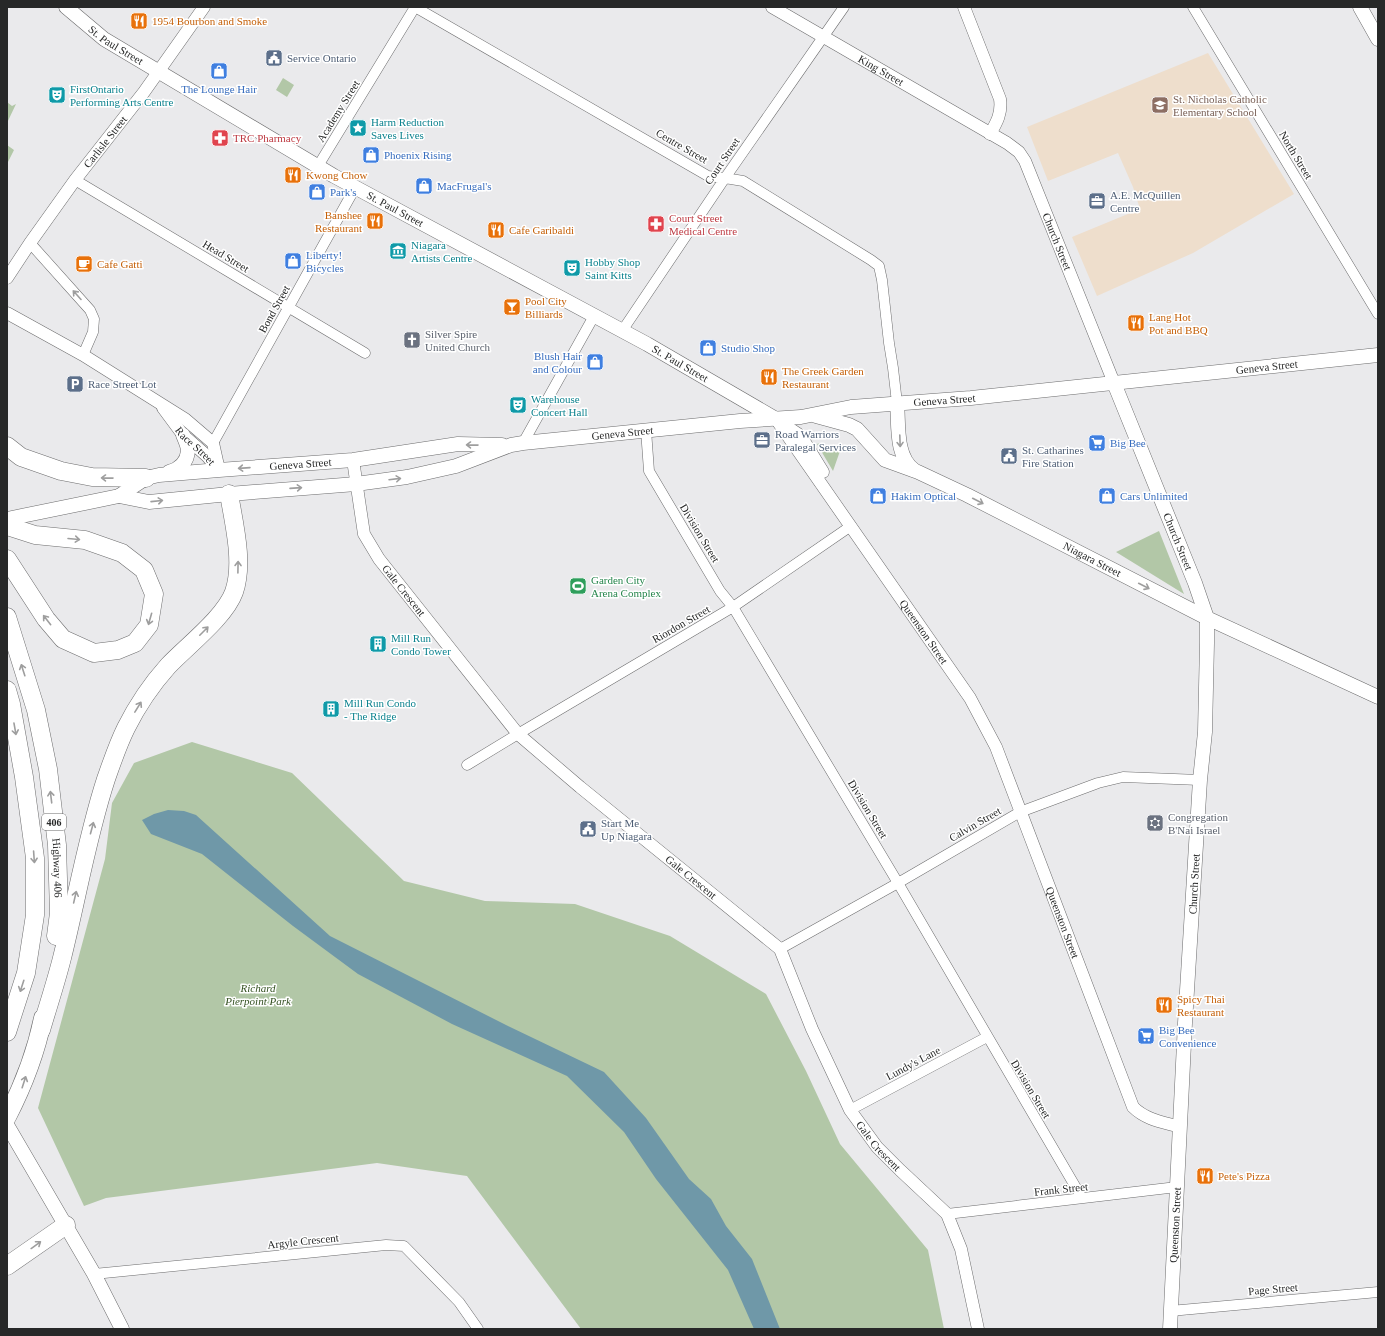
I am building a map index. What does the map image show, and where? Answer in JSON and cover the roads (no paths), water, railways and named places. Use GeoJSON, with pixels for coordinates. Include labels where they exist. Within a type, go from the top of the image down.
{"type":"FeatureCollection","features":[{"type":"Feature","properties":{"kind":"highway"},"geometry":{"type":"LineString","coordinates":[[7,446],[21,457],[61,471],[92,477],[152,477]]}},
{"type":"Feature","properties":{"kind":"highway"},"geometry":{"type":"LineString","coordinates":[[41,1030],[62,958],[82,866],[100,797],[125,730],[146,693],[160,676],[219,615],[228,604],[234,592],[238,576],[238,560],[229,494]]}},
{"type":"Feature","properties":{"kind":"highway"},"geometry":{"type":"LineString","coordinates":[[7,526],[35,535],[85,540],[122,553],[144,570],[154,594],[149,625],[135,643],[118,650],[94,653],[63,639],[46,619],[7,559]]}},
{"type":"Feature","properties":{"kind":"highway","name":"Highway 406"},"geometry":{"type":"LineString","coordinates":[[7,617],[36,710],[48,769],[57,845],[59,913],[52,972],[41,1030],[21,1090],[7,1117]]}},
{"type":"Feature","properties":{"kind":"highway","name":"Highway 406"},"geometry":{"type":"LineString","coordinates":[[7,690],[11,704],[24,777],[35,858],[35,915],[26,973],[7,1032]]}},
{"type":"Feature","properties":{"kind":"highway"},"geometry":{"type":"LineString","coordinates":[[7,1266],[66,1225]]}},
{"type":"Feature","properties":{"kind":"main road","name":"St. Paul Street"},"geometry":{"type":"LineString","coordinates":[[66,7],[104,38],[355,188],[647,344],[776,419]]}},
{"type":"Feature","properties":{"kind":"main road"},"geometry":{"type":"LineString","coordinates":[[1360,7],[1378,39]]}},
{"type":"Feature","properties":{"kind":"main road","name":"Geneva Street"},"geometry":{"type":"LineString","coordinates":[[7,519],[119,496],[152,477],[219,470],[353,460],[458,444],[517,444],[646,430],[776,419],[814,415],[851,407],[971,398],[1378,356]]}},
{"type":"Feature","properties":{"kind":"main road","name":"Church Street"},"geometry":{"type":"LineString","coordinates":[[1114,383],[1195,583],[1207,618],[1204,732],[1180,1127]]}},
{"type":"Feature","properties":{"kind":"main road"},"geometry":{"type":"LineString","coordinates":[[897,403],[900,448],[903,457],[909,466],[918,472]]}},
{"type":"Feature","properties":{"kind":"main road","name":"Niagara Street"},"geometry":{"type":"LineString","coordinates":[[814,415],[849,425],[856,429],[885,460],[918,472],[967,495],[1207,618],[1378,697]]}},
{"type":"Feature","properties":{"kind":"main road"},"geometry":{"type":"LineString","coordinates":[[152,477],[177,470],[184,464],[188,450],[183,435]]}},
{"type":"Feature","properties":{"kind":"main road","name":"Geneva Street"},"geometry":{"type":"LineString","coordinates":[[119,496],[149,502],[356,484],[407,477],[456,466],[517,444]]}},
{"type":"Feature","properties":{"kind":"main road"},"geometry":{"type":"LineString","coordinates":[[219,470],[229,494]]}},
{"type":"Feature","properties":{"kind":"main road"},"geometry":{"type":"LineString","coordinates":[[7,1125],[94,1274],[122,1329]]}},
{"type":"Feature","properties":{"kind":"main road","name":"Queenston Street"},"geometry":{"type":"LineString","coordinates":[[1170,1329],[1180,1127]]}},
{"type":"Feature","properties":{"kind":"street","name":"Carlisle Street"},"geometry":{"type":"LineString","coordinates":[[7,278],[75,180],[159,72],[204,7]]}},
{"type":"Feature","properties":{"kind":"street","name":"Academy Street"},"geometry":{"type":"LineString","coordinates":[[318,166],[415,7]]}},
{"type":"Feature","properties":{"kind":"street","name":"Centre Street"},"geometry":{"type":"LineString","coordinates":[[415,7],[708,176],[743,181],[879,266],[897,403]]}},
{"type":"Feature","properties":{"kind":"street","name":"King Street"},"geometry":{"type":"LineString","coordinates":[[772,7],[990,134]]}},
{"type":"Feature","properties":{"kind":"street","name":"Court Street"},"geometry":{"type":"LineString","coordinates":[[622,331],[725,178],[844,7]]}},
{"type":"Feature","properties":{"kind":"street"},"geometry":{"type":"LineString","coordinates":[[964,7],[1002,107],[999,118],[990,134]]}},
{"type":"Feature","properties":{"kind":"street","name":"North Street"},"geometry":{"type":"LineString","coordinates":[[1194,7],[1378,314]]}},
{"type":"Feature","properties":{"kind":"street","name":"Church Street"},"geometry":{"type":"LineString","coordinates":[[990,134],[1007,143],[1019,152],[1025,160],[1114,383]]}},
{"type":"Feature","properties":{"kind":"street","name":"Head Street"},"geometry":{"type":"LineString","coordinates":[[75,180],[365,353]]}},
{"type":"Feature","properties":{"kind":"street","name":"Bond Street"},"geometry":{"type":"LineString","coordinates":[[213,443],[355,188]]}},
{"type":"Feature","properties":{"kind":"street"},"geometry":{"type":"LineString","coordinates":[[30,243],[90,310],[94,319],[93,332],[83,355]]}},
{"type":"Feature","properties":{"kind":"street","name":"Race Street"},"geometry":{"type":"LineString","coordinates":[[7,313],[83,355],[185,419],[213,443],[219,470]]}},
{"type":"Feature","properties":{"kind":"street"},"geometry":{"type":"LineString","coordinates":[[517,444],[594,316]]}},
{"type":"Feature","properties":{"kind":"street","name":"Race Street"},"geometry":{"type":"LineString","coordinates":[[158,402],[183,435],[207,456],[219,470]]}},
{"type":"Feature","properties":{"kind":"street","name":"Queenston Street"},"geometry":{"type":"LineString","coordinates":[[776,419],[970,698],[996,747],[1133,1107],[1139,1114],[1148,1118],[1180,1127]]}},
{"type":"Feature","properties":{"kind":"street","name":"Division Street"},"geometry":{"type":"LineString","coordinates":[[646,430],[649,471],[718,588],[733,607],[898,883],[1082,1198]]}},
{"type":"Feature","properties":{"kind":"street","name":"Gale Crescent"},"geometry":{"type":"LineString","coordinates":[[353,460],[364,534],[379,559],[518,734],[780,949],[812,1029],[850,1110],[877,1147],[947,1214],[961,1249],[978,1329]]}},
{"type":"Feature","properties":{"kind":"street","name":"Riordon Street"},"geometry":{"type":"LineString","coordinates":[[467,765],[733,607],[851,526]]}},
{"type":"Feature","properties":{"kind":"street","name":"Calvin Street"},"geometry":{"type":"LineString","coordinates":[[780,949],[1020,812],[1098,783],[1123,777],[1200,780]]}},
{"type":"Feature","properties":{"kind":"street","name":"Lundy's Lane"},"geometry":{"type":"LineString","coordinates":[[850,1110],[987,1037]]}},
{"type":"Feature","properties":{"kind":"street","name":"Frank Street"},"geometry":{"type":"LineString","coordinates":[[947,1214],[1178,1187]]}},
{"type":"Feature","properties":{"kind":"street","name":"Argyle Crescent"},"geometry":{"type":"LineString","coordinates":[[94,1274],[379,1246],[404,1246],[459,1302],[478,1329]]}},
{"type":"Feature","properties":{"kind":"street","name":"Page Street"},"geometry":{"type":"LineString","coordinates":[[1170,1311],[1378,1292]]}},
{"type":"Feature","properties":{"kind":"water"},"geometry":{"type":"Polygon","coordinates":[[[168,810],[184,811],[196,815],[330,936],[506,1025],[604,1072],[646,1118],[689,1179],[711,1199],[726,1226],[752,1259],[780,1329],[754,1329],[728,1270],[656,1179],[624,1132],[567,1076],[452,1024],[358,974],[293,926],[202,854],[151,834],[142,820],[154,814],[168,810]]]}},
{"type":"Feature","properties":{"kind":"place","name":"1954 Bourbon and Smoke"},"geometry":{"type":"Point","coordinates":[139,21]}},
{"type":"Feature","properties":{"kind":"place","name":"Service Ontario"},"geometry":{"type":"Point","coordinates":[274,58]}},
{"type":"Feature","properties":{"kind":"place","name":"The Lounge Hair"},"geometry":{"type":"Point","coordinates":[219,71]}},
{"type":"Feature","properties":{"kind":"place","name":"FirstOntario Performing Arts Centre"},"geometry":{"type":"Point","coordinates":[57,95]}},
{"type":"Feature","properties":{"kind":"place","name":"St. Nicholas Catholic Elementary School"},"geometry":{"type":"Point","coordinates":[1160,105]}},
{"type":"Feature","properties":{"kind":"place","name":"Harm Reduction Saves Lives"},"geometry":{"type":"Point","coordinates":[358,128]}},
{"type":"Feature","properties":{"kind":"place","name":"TRC Pharmacy"},"geometry":{"type":"Point","coordinates":[220,138]}},
{"type":"Feature","properties":{"kind":"place","name":"Phoenix Rising"},"geometry":{"type":"Point","coordinates":[371,155]}},
{"type":"Feature","properties":{"kind":"place","name":"Kwong Chow"},"geometry":{"type":"Point","coordinates":[293,175]}},
{"type":"Feature","properties":{"kind":"place","name":"MacFrugal's"},"geometry":{"type":"Point","coordinates":[424,186]}},
{"type":"Feature","properties":{"kind":"place","name":"Park's"},"geometry":{"type":"Point","coordinates":[317,192]}},
{"type":"Feature","properties":{"kind":"place","name":"A.E. McQuillen Centre"},"geometry":{"type":"Point","coordinates":[1097,201]}},
{"type":"Feature","properties":{"kind":"place","name":"Banshee Restaurant"},"geometry":{"type":"Point","coordinates":[375,221]}},
{"type":"Feature","properties":{"kind":"place","name":"Court Street Medical Centre"},"geometry":{"type":"Point","coordinates":[656,224]}},
{"type":"Feature","properties":{"kind":"place","name":"Cafe Garibaldi"},"geometry":{"type":"Point","coordinates":[496,230]}},
{"type":"Feature","properties":{"kind":"place","name":"Niagara Artists Centre"},"geometry":{"type":"Point","coordinates":[398,251]}},
{"type":"Feature","properties":{"kind":"place","name":"Liberty! Bicycles"},"geometry":{"type":"Point","coordinates":[293,261]}},
{"type":"Feature","properties":{"kind":"place","name":"Cafe Gatti"},"geometry":{"type":"Point","coordinates":[84,264]}},
{"type":"Feature","properties":{"kind":"place","name":"Hobby Shop Saint Kitts"},"geometry":{"type":"Point","coordinates":[572,268]}},
{"type":"Feature","properties":{"kind":"place","name":"Pool City Billiards"},"geometry":{"type":"Point","coordinates":[512,307]}},
{"type":"Feature","properties":{"kind":"place","name":"Lang Hot Pot and BBQ"},"geometry":{"type":"Point","coordinates":[1136,323]}},
{"type":"Feature","properties":{"kind":"place","name":"Silver Spire United Church"},"geometry":{"type":"Point","coordinates":[412,340]}},
{"type":"Feature","properties":{"kind":"place","name":"Studio Shop"},"geometry":{"type":"Point","coordinates":[708,348]}},
{"type":"Feature","properties":{"kind":"place","name":"Blush Hair and Colour"},"geometry":{"type":"Point","coordinates":[595,362]}},
{"type":"Feature","properties":{"kind":"place","name":"The Greek Garden Restaurant"},"geometry":{"type":"Point","coordinates":[769,377]}},
{"type":"Feature","properties":{"kind":"place","name":"Race Street Lot"},"geometry":{"type":"Point","coordinates":[75,384]}},
{"type":"Feature","properties":{"kind":"place","name":"Warehouse Concert Hall"},"geometry":{"type":"Point","coordinates":[518,405]}},
{"type":"Feature","properties":{"kind":"place","name":"Road Warriors Paralegal Services"},"geometry":{"type":"Point","coordinates":[762,440]}},
{"type":"Feature","properties":{"kind":"place","name":"Big Bee"},"geometry":{"type":"Point","coordinates":[1097,443]}},
{"type":"Feature","properties":{"kind":"place","name":"St. Catharines Fire Station"},"geometry":{"type":"Point","coordinates":[1009,456]}},
{"type":"Feature","properties":{"kind":"place","name":"Hakim Optical"},"geometry":{"type":"Point","coordinates":[878,496]}},
{"type":"Feature","properties":{"kind":"place","name":"Cars Unlimited"},"geometry":{"type":"Point","coordinates":[1107,496]}},
{"type":"Feature","properties":{"kind":"place","name":"Garden City Arena Complex"},"geometry":{"type":"Point","coordinates":[578,586]}},
{"type":"Feature","properties":{"kind":"place","name":"Mill Run Condo Tower"},"geometry":{"type":"Point","coordinates":[378,644]}},
{"type":"Feature","properties":{"kind":"place","name":"Mill Run Condo - The Ridge"},"geometry":{"type":"Point","coordinates":[331,709]}},
{"type":"Feature","properties":{"kind":"place","name":"Congregation B'Nai Israel"},"geometry":{"type":"Point","coordinates":[1155,823]}},
{"type":"Feature","properties":{"kind":"place","name":"Start Me Up Niagara"},"geometry":{"type":"Point","coordinates":[588,829]}},
{"type":"Feature","properties":{"kind":"place","name":"Spicy Thai Restaurant"},"geometry":{"type":"Point","coordinates":[1164,1005]}},
{"type":"Feature","properties":{"kind":"place","name":"Big Bee Convenience"},"geometry":{"type":"Point","coordinates":[1146,1036]}},
{"type":"Feature","properties":{"kind":"place","name":"Pete's Pizza"},"geometry":{"type":"Point","coordinates":[1205,1176]}},
{"type":"Feature","properties":{"kind":"park label","name":"Richard Pierpoint Park"},"geometry":{"type":"Point","coordinates":[258,994]}}]}
